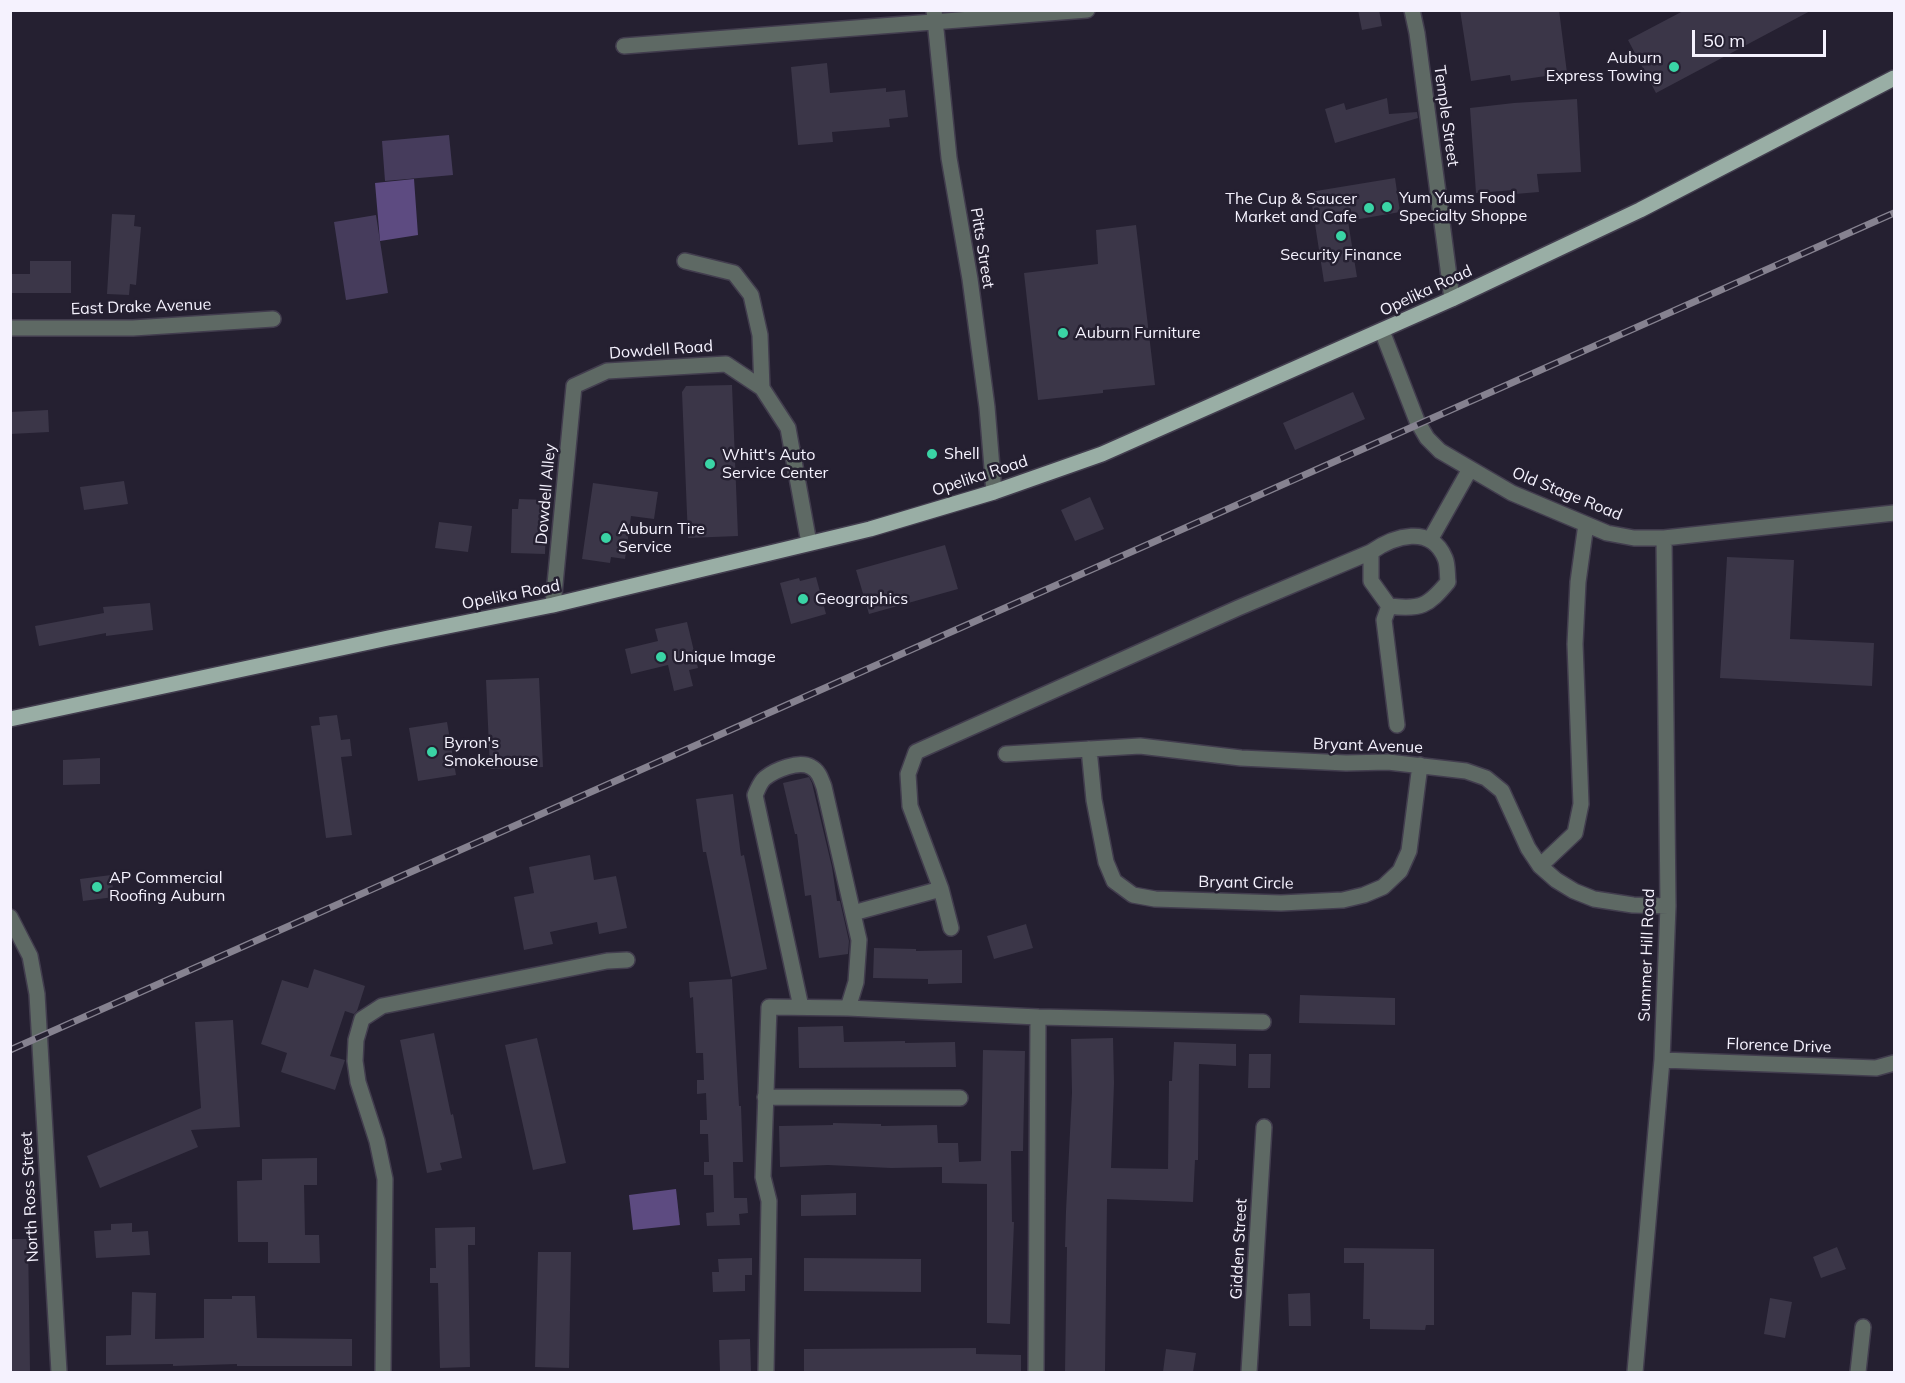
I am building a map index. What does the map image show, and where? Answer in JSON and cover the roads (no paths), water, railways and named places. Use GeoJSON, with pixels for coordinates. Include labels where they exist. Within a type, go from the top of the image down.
{"type":"FeatureCollection","features":[{"type":"Feature","properties":{"kind":"main road","name":"Opelika Road"},"geometry":{"type":"LineString","coordinates":[[10,718],[553,605],[870,529],[994,492],[1102,454],[1452,299],[1640,210],[1894,78]]}},
{"type":"Feature","properties":{"kind":"street"},"geometry":{"type":"LineString","coordinates":[[624,46],[934,16],[1028,16],[1087,10]]}},
{"type":"Feature","properties":{"kind":"street","name":"Temple Street"},"geometry":{"type":"LineString","coordinates":[[1412,10],[1452,299]]}},
{"type":"Feature","properties":{"kind":"street","name":"Pitts Street"},"geometry":{"type":"LineString","coordinates":[[934,16],[949,158],[970,279],[987,407],[994,492]]}},
{"type":"Feature","properties":{"kind":"street"},"geometry":{"type":"LineString","coordinates":[[685,261],[734,273],[752,295],[760,335],[762,388]]}},
{"type":"Feature","properties":{"kind":"street","name":"East Drake Avenue"},"geometry":{"type":"LineString","coordinates":[[10,328],[134,328],[273,319]]}},
{"type":"Feature","properties":{"kind":"street","name":"Old Stage Road"},"geometry":{"type":"LineString","coordinates":[[1382,331],[1417,421],[1427,438],[1440,451],[1512,493],[1607,533],[1634,538],[1664,538],[1894,513]]}},
{"type":"Feature","properties":{"kind":"street","name":"Dowdell Road"},"geometry":{"type":"LineString","coordinates":[[574,386],[607,371],[726,364],[762,388],[788,428],[809,543]]}},
{"type":"Feature","properties":{"kind":"street","name":"Dowdell Alley"},"geometry":{"type":"LineString","coordinates":[[553,605],[574,386]]}},
{"type":"Feature","properties":{"kind":"street"},"geometry":{"type":"LineString","coordinates":[[1430,540],[1470,469]]}},
{"type":"Feature","properties":{"kind":"street"},"geometry":{"type":"LineString","coordinates":[[1540,866],[1575,833],[1581,804],[1575,644],[1578,582],[1586,524]]}},
{"type":"Feature","properties":{"kind":"street"},"geometry":{"type":"LineString","coordinates":[[951,928],[941,889],[910,806],[908,774],[916,752],[1238,608],[1371,552],[1385,542],[1408,536],[1430,540],[1440,548],[1447,560],[1448,582],[1433,600],[1419,606],[1406,608],[1389,606],[1371,581],[1371,552]]}},
{"type":"Feature","properties":{"kind":"street","name":"Summer Hill Road"},"geometry":{"type":"LineString","coordinates":[[1635,1372],[1662,1060],[1668,906],[1664,538]]}},
{"type":"Feature","properties":{"kind":"street"},"geometry":{"type":"LineString","coordinates":[[1389,606],[1384,620],[1397,725]]}},
{"type":"Feature","properties":{"kind":"street","name":"Bryant Avenue"},"geometry":{"type":"LineString","coordinates":[[1006,754],[1140,746],[1242,758],[1346,763],[1388,762],[1466,771],[1486,778],[1502,791],[1528,848],[1540,866],[1556,880],[1574,891],[1594,898],[1633,905],[1668,906]]}},
{"type":"Feature","properties":{"kind":"street","name":"Bryant Circle"},"geometry":{"type":"LineString","coordinates":[[1089,749],[1094,800],[1110,872],[1114,881],[1133,895],[1155,899],[1281,903],[1332,901],[1364,895],[1383,887],[1400,871],[1409,851],[1420,765]]}},
{"type":"Feature","properties":{"kind":"street"},"geometry":{"type":"LineString","coordinates":[[801,1007],[755,795],[766,777],[797,765],[810,766],[819,774],[824,787],[859,940],[856,982],[848,1008]]}},
{"type":"Feature","properties":{"kind":"street"},"geometry":{"type":"LineString","coordinates":[[853,913],[941,889]]}},
{"type":"Feature","properties":{"kind":"street","name":"North Ross Street"},"geometry":{"type":"LineString","coordinates":[[10,917],[30,956],[37,994],[59,1372]]}},
{"type":"Feature","properties":{"kind":"street"},"geometry":{"type":"LineString","coordinates":[[383,1372],[385,1179],[377,1141],[358,1082],[355,1061],[356,1040],[362,1019],[382,1006],[607,961],[627,960]]}},
{"type":"Feature","properties":{"kind":"street"},"geometry":{"type":"LineString","coordinates":[[766,1372],[769,1201],[764,1177],[765,1097],[770,1006],[1038,1017],[1263,1022]]}},
{"type":"Feature","properties":{"kind":"street"},"geometry":{"type":"LineString","coordinates":[[1036,1372],[1038,1017]]}},
{"type":"Feature","properties":{"kind":"street","name":"Florence Drive"},"geometry":{"type":"LineString","coordinates":[[1662,1060],[1876,1068],[1894,1063]]}},
{"type":"Feature","properties":{"kind":"street"},"geometry":{"type":"LineString","coordinates":[[765,1097],[960,1098]]}},
{"type":"Feature","properties":{"kind":"street","name":"Gidden Street"},"geometry":{"type":"LineString","coordinates":[[1249,1372],[1264,1127]]}},
{"type":"Feature","properties":{"kind":"street"},"geometry":{"type":"LineString","coordinates":[[1858,1372],[1863,1327]]}},
{"type":"Feature","properties":{"kind":"railway"},"geometry":{"type":"LineString","coordinates":[[10,1050],[1894,213]]}},
{"type":"Feature","properties":{"kind":"place","name":"Auburn Express Towing"},"geometry":{"type":"Point","coordinates":[1674,67]}},
{"type":"Feature","properties":{"kind":"place","name":"Yum Yums Food Specialty Shoppe"},"geometry":{"type":"Point","coordinates":[1387,207]}},
{"type":"Feature","properties":{"kind":"place","name":"The Cup & Saucer Market and Cafe"},"geometry":{"type":"Point","coordinates":[1369,208]}},
{"type":"Feature","properties":{"kind":"place","name":"Security Finance"},"geometry":{"type":"Point","coordinates":[1341,236]}},
{"type":"Feature","properties":{"kind":"place","name":"Auburn Furniture"},"geometry":{"type":"Point","coordinates":[1063,333]}},
{"type":"Feature","properties":{"kind":"place","name":"Shell"},"geometry":{"type":"Point","coordinates":[932,454]}},
{"type":"Feature","properties":{"kind":"place","name":"Whitt's Auto Service Center"},"geometry":{"type":"Point","coordinates":[710,464]}},
{"type":"Feature","properties":{"kind":"place","name":"Auburn Tire Service"},"geometry":{"type":"Point","coordinates":[606,538]}},
{"type":"Feature","properties":{"kind":"place","name":"Geographics"},"geometry":{"type":"Point","coordinates":[803,599]}},
{"type":"Feature","properties":{"kind":"place","name":"Unique Image"},"geometry":{"type":"Point","coordinates":[661,657]}},
{"type":"Feature","properties":{"kind":"place","name":"Byron's Smokehouse"},"geometry":{"type":"Point","coordinates":[432,752]}},
{"type":"Feature","properties":{"kind":"place","name":"AP Commercial Roofing Auburn"},"geometry":{"type":"Point","coordinates":[97,887]}}]}
